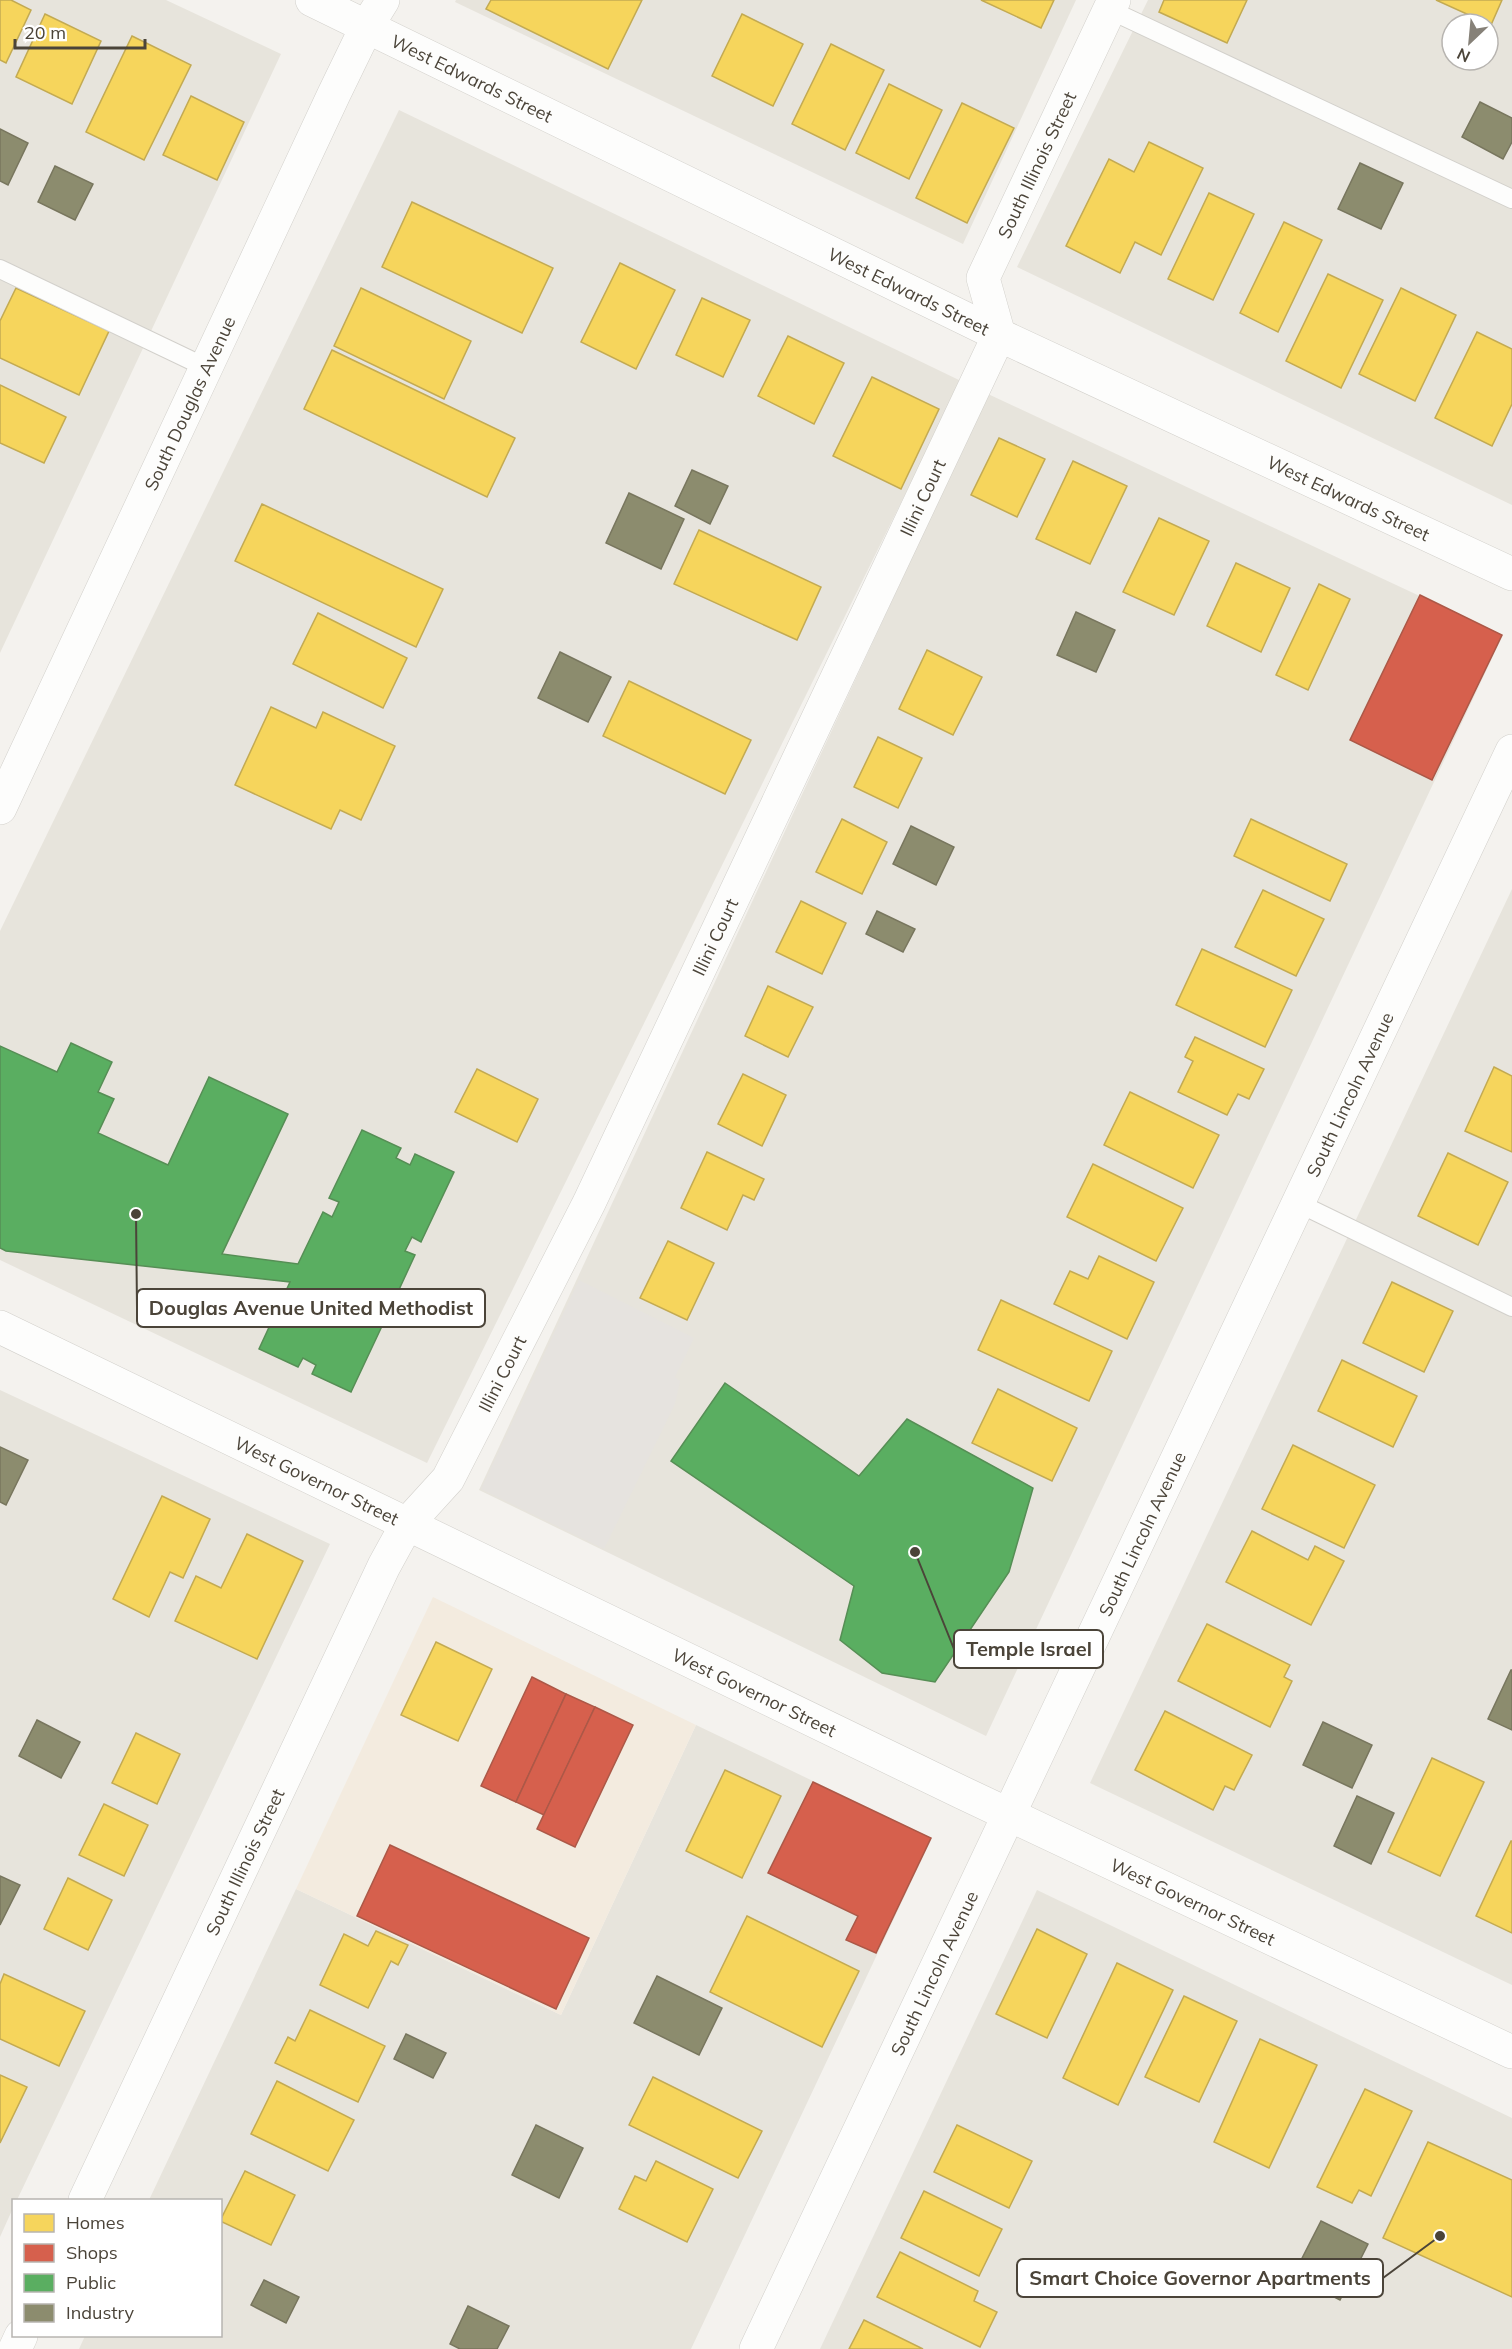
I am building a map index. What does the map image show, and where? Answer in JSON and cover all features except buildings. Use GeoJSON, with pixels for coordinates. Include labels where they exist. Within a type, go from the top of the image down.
{"type":"FeatureCollection","features":[{"type":"Feature","properties":{"kind":"street","name":"West Edwards Street"},"geometry":{"type":"LineString","coordinates":[[312,0],[375,13],[999,335],[1512,574]]}},
{"type":"Feature","properties":{"kind":"street","name":"South Illinois Street"},"geometry":{"type":"LineString","coordinates":[[999,335],[983,278],[1112,5]]}},
{"type":"Feature","properties":{"kind":"street","name":"South Douglas Avenue"},"geometry":{"type":"LineString","coordinates":[[0,808],[375,13]]}},
{"type":"Feature","properties":{"kind":"street","name":"Illini Court"},"geometry":{"type":"LineString","coordinates":[[407,1524],[448,1479],[588,1203],[999,335]]}},
{"type":"Feature","properties":{"kind":"street","name":"South Lincoln Avenue"},"geometry":{"type":"LineString","coordinates":[[756,2349],[1512,751]]}},
{"type":"Feature","properties":{"kind":"street","name":"West Governor Street"},"geometry":{"type":"LineString","coordinates":[[0,1327],[1008,1814],[1512,2052]]}},
{"type":"Feature","properties":{"kind":"street","name":"South Illinois Street"},"geometry":{"type":"LineString","coordinates":[[85,2199],[379,1576],[407,1524]]}},
{"type":"Feature","properties":{"kind":"lane"},"geometry":{"type":"LineString","coordinates":[[1112,5],[1512,200]]}},
{"type":"Feature","properties":{"kind":"lane"},"geometry":{"type":"LineString","coordinates":[[0,269],[207,368]]}},
{"type":"Feature","properties":{"kind":"lane"},"geometry":{"type":"LineString","coordinates":[[1298,1203],[1512,1306]]}},
{"type":"Feature","properties":{"kind":"shaded area"},"geometry":{"type":"Polygon","coordinates":[[[0,0],[166,0],[281,54],[0,653],[0,0]]]}},
{"type":"Feature","properties":{"kind":"shaded area"},"geometry":{"type":"Polygon","coordinates":[[[456,0],[1076,0],[963,244],[455,2],[456,0]]]}},
{"type":"Feature","properties":{"kind":"shaded area"},"geometry":{"type":"Polygon","coordinates":[[[1148,0],[1512,0],[1512,505],[1017,267],[1148,0]]]}},
{"type":"Feature","properties":{"kind":"shaded area"},"geometry":{"type":"Polygon","coordinates":[[[399,110],[961,381],[427,1463],[0,1260],[0,931],[399,110]]]}},
{"type":"Feature","properties":{"kind":"shaded area"},"geometry":{"type":"Polygon","coordinates":[[[988,394],[1503,635],[986,1736],[479,1490],[988,394]]]}},
{"type":"Feature","properties":{"kind":"shaded area"},"geometry":{"type":"Polygon","coordinates":[[[1512,889],[1512,1985],[1090,1783],[1512,889]]]}},
{"type":"Feature","properties":{"kind":"shaded area"},"geometry":{"type":"Polygon","coordinates":[[[579,1280],[694,1338],[675,1377],[680,1381],[675,1404],[604,1549],[481,1489],[579,1280]]]}},
{"type":"Feature","properties":{"kind":"shaded area"},"geometry":{"type":"Polygon","coordinates":[[[0,1390],[330,1544],[17,2199],[12,2199],[12,2210],[0,2237],[0,1390]]]}},
{"type":"Feature","properties":{"kind":"shaded area"},"geometry":{"type":"Polygon","coordinates":[[[433,1597],[696,1725],[561,2015],[296,1889],[433,1597]]]}},
{"type":"Feature","properties":{"kind":"shaded area"},"geometry":{"type":"Polygon","coordinates":[[[696,1725],[932,1838],[691,2349],[79,2349],[85,2337],[222,2337],[222,2199],[149,2199],[296,1889],[561,2015],[696,1725]]]}},
{"type":"Feature","properties":{"kind":"shaded area"},"geometry":{"type":"Polygon","coordinates":[[[1037,1890],[1512,2118],[1512,2349],[820,2349],[1037,1890]]]}},
{"type":"Feature","properties":{"kind":"place","name":"Douglas Avenue United Methodist"},"geometry":{"type":"Point","coordinates":[136,1214]}},
{"type":"Feature","properties":{"kind":"place","name":"Temple Israel"},"geometry":{"type":"Point","coordinates":[915,1552]}},
{"type":"Feature","properties":{"kind":"place","name":"Smart Choice Governor Apartments"},"geometry":{"type":"Point","coordinates":[1440,2236]}}]}
